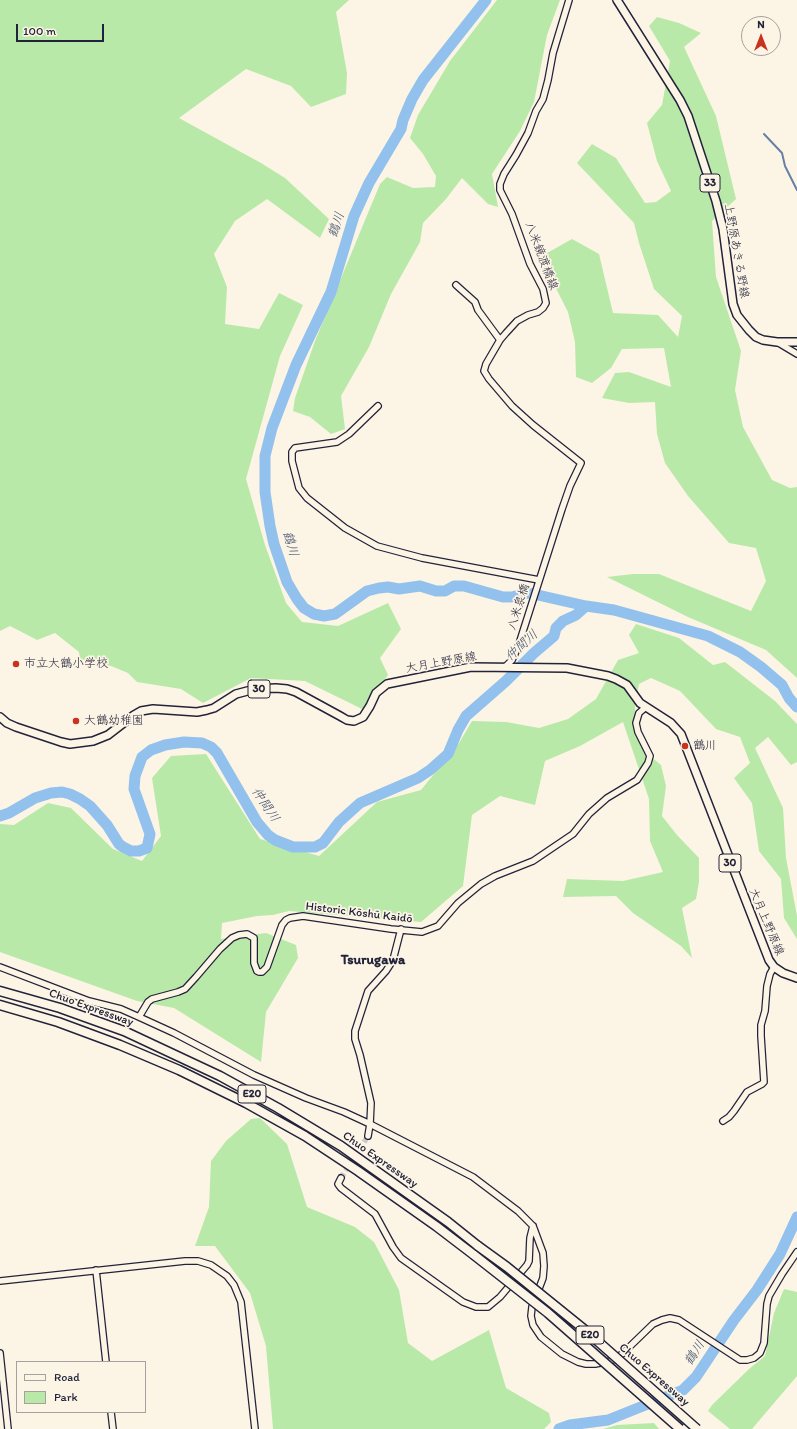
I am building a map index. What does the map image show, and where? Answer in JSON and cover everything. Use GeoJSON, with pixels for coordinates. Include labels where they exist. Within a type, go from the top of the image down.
{"type":"FeatureCollection","features":[{"type":"Feature","properties":{"kind":"highway","name":"Chuo Expressway"},"geometry":{"type":"LineString","coordinates":[[0,991],[60,1008],[117,1029],[156,1046],[220,1076],[278,1108],[341,1146],[448,1222],[507,1267],[584,1330],[697,1429]]}},
{"type":"Feature","properties":{"kind":"highway","name":"Chuo Expressway"},"geometry":{"type":"LineString","coordinates":[[0,1005],[58,1022],[120,1045],[191,1076],[252,1106],[305,1136],[358,1171],[436,1226],[474,1255],[548,1313],[680,1429]]}},
{"type":"Feature","properties":{"kind":"main road","name":"上野原あきる野線"},"geometry":{"type":"LineString","coordinates":[[617,0],[680,100],[688,116],[716,201],[722,229],[733,304],[737,315],[741,322],[756,337],[777,342],[797,342]]}},
{"type":"Feature","properties":{"kind":"main road","name":"大月上野原線"},"geometry":{"type":"LineString","coordinates":[[0,717],[7,723],[70,744],[93,741],[108,735],[134,714],[141,711],[153,709],[197,712],[214,708],[236,694],[245,691],[276,688],[286,689],[296,692],[340,716],[354,721],[363,717],[376,693],[387,684],[471,667],[509,666],[581,670],[616,678],[627,685],[635,698],[671,723],[681,734],[769,960],[774,967],[783,973],[797,978]]}},
{"type":"Feature","properties":{"kind":"street","name":"八米鏡渡橋線"},"geometry":{"type":"LineString","coordinates":[[539,580],[568,491],[581,463],[533,425],[512,406],[484,371],[486,364],[500,340],[517,321],[538,312],[546,303],[543,289],[530,264],[512,214],[500,190],[500,184],[504,174],[528,133],[536,112],[543,100],[553,52],[569,0]]}},
{"type":"Feature","properties":{"kind":"street"},"geometry":{"type":"LineString","coordinates":[[456,285],[475,302],[478,310],[500,340]]}},
{"type":"Feature","properties":{"kind":"street"},"geometry":{"type":"LineString","coordinates":[[777,342],[797,354]]}},
{"type":"Feature","properties":{"kind":"street"},"geometry":{"type":"LineString","coordinates":[[378,406],[349,434],[338,442],[295,448],[292,452],[292,461],[299,488],[307,498],[345,528],[377,546],[422,558],[539,580]]}},
{"type":"Feature","properties":{"kind":"street","name":"八米泉橋"},"geometry":{"type":"LineString","coordinates":[[509,666],[521,641],[539,580]]}},
{"type":"Feature","properties":{"kind":"street","name":"Historic Kōshū Kaidō"},"geometry":{"type":"LineString","coordinates":[[138,1017],[148,1002],[152,999],[178,992],[185,988],[220,949],[232,938],[239,935],[247,934],[254,938],[255,968],[259,972],[262,972],[267,967],[282,925],[290,918],[309,917],[422,932],[438,926],[458,903],[481,884],[495,876],[533,861],[573,834],[589,814],[607,798],[637,780],[648,763],[650,756],[638,732],[636,723],[639,713],[646,707]]}},
{"type":"Feature","properties":{"kind":"street"},"geometry":{"type":"LineString","coordinates":[[368,1136],[370,1124],[370,1096],[355,1039],[355,1031],[357,1020],[368,991],[386,971],[393,960],[401,929]]}},
{"type":"Feature","properties":{"kind":"street"},"geometry":{"type":"LineString","coordinates":[[0,967],[89,1002],[121,1010],[138,1017],[174,1033],[247,1072],[370,1124],[473,1177],[518,1211],[533,1226],[543,1253],[544,1266],[543,1278],[532,1307],[533,1325],[541,1337],[569,1358],[586,1364],[611,1361],[622,1354],[653,1324],[670,1318],[690,1328],[740,1360],[754,1358],[760,1353],[764,1343],[769,1296],[797,1252]]}},
{"type":"Feature","properties":{"kind":"street"},"geometry":{"type":"LineString","coordinates":[[723,1121],[734,1111],[746,1092],[764,1082],[761,1025],[765,1011],[767,986],[770,974],[774,967]]}},
{"type":"Feature","properties":{"kind":"street"},"geometry":{"type":"LineString","coordinates":[[341,1178],[338,1184],[341,1188],[375,1214],[393,1248],[401,1258],[463,1302],[476,1307],[488,1306],[500,1297],[527,1265],[529,1261],[530,1238],[533,1226]]}},
{"type":"Feature","properties":{"kind":"street"},"geometry":{"type":"LineString","coordinates":[[0,1281],[185,1261],[198,1261],[211,1264],[227,1276],[234,1285],[241,1302],[255,1429]]}},
{"type":"Feature","properties":{"kind":"street"},"geometry":{"type":"LineString","coordinates":[[96,1270],[106,1361]]}},
{"type":"Feature","properties":{"kind":"street"},"geometry":{"type":"LineString","coordinates":[[0,1353],[8,1429]]}},
{"type":"Feature","properties":{"kind":"street"},"geometry":{"type":"LineString","coordinates":[[111,1413],[113,1429]]}},
{"type":"Feature","properties":{"kind":"green space"},"geometry":{"type":"Polygon","coordinates":[[[0,0],[349,0],[336,12],[347,73],[346,94],[311,107],[291,86],[246,69],[179,118],[261,163],[285,178],[329,219],[320,238],[267,199],[235,221],[214,254],[227,287],[225,324],[259,329],[279,293],[303,305],[280,356],[246,479],[265,545],[286,603],[302,622],[338,626],[388,603],[401,629],[380,658],[388,675],[362,709],[305,681],[251,678],[203,703],[181,689],[137,682],[128,673],[111,666],[80,659],[79,652],[55,633],[37,640],[10,626],[0,631],[0,0]]]}},
{"type":"Feature","properties":{"kind":"green space"},"geometry":{"type":"Polygon","coordinates":[[[497,0],[560,0],[547,35],[534,102],[520,131],[492,174],[498,207],[488,204],[462,178],[446,199],[423,223],[420,242],[391,294],[369,347],[341,396],[345,429],[331,434],[310,417],[293,411],[295,398],[315,341],[380,184],[387,177],[413,188],[435,187],[436,176],[423,154],[410,138],[418,115],[450,61],[497,0]]]}},
{"type":"Feature","properties":{"kind":"green space"},"geometry":{"type":"Polygon","coordinates":[[[657,17],[679,23],[701,33],[684,47],[716,116],[736,199],[712,221],[716,277],[741,351],[735,390],[743,427],[772,480],[790,488],[797,487],[797,678],[766,650],[688,617],[607,577],[633,574],[659,574],[751,611],[766,581],[756,548],[729,543],[688,496],[665,463],[657,434],[655,402],[629,403],[602,398],[615,373],[629,372],[671,387],[664,348],[622,349],[611,368],[592,383],[576,377],[575,342],[568,312],[540,257],[572,239],[599,254],[613,313],[658,315],[678,337],[682,316],[654,289],[634,223],[577,163],[592,144],[616,158],[645,203],[656,202],[671,191],[657,161],[647,123],[662,105],[670,61],[649,26],[657,17]]]}},
{"type":"Feature","properties":{"kind":"green space"},"geometry":{"type":"Polygon","coordinates":[[[636,624],[679,638],[713,665],[725,662],[775,701],[797,724],[797,762],[791,765],[768,737],[755,748],[783,808],[786,858],[797,916],[797,939],[784,918],[781,879],[759,851],[752,803],[734,778],[750,763],[740,737],[716,729],[680,691],[651,678],[639,684],[635,704],[635,720],[648,754],[661,765],[666,786],[662,816],[677,835],[699,858],[699,882],[696,899],[682,908],[692,958],[681,946],[633,913],[616,896],[563,897],[567,879],[623,881],[663,872],[650,841],[649,799],[623,722],[580,746],[545,761],[535,805],[500,796],[472,815],[463,886],[421,922],[289,911],[222,923],[221,939],[266,933],[296,945],[298,958],[266,1012],[261,1062],[174,1008],[137,1001],[0,952],[0,824],[14,825],[48,803],[71,808],[113,849],[142,861],[161,836],[152,778],[171,756],[206,754],[260,839],[319,856],[377,802],[421,790],[459,743],[472,721],[506,722],[539,728],[568,719],[596,699],[618,660],[639,653],[629,635],[636,624]]]}},
{"type":"Feature","properties":{"kind":"green space"},"geometry":{"type":"Polygon","coordinates":[[[260,1118],[287,1144],[307,1207],[355,1227],[374,1242],[399,1290],[408,1343],[432,1361],[489,1330],[506,1388],[549,1413],[551,1422],[544,1429],[273,1429],[266,1346],[250,1293],[215,1246],[195,1246],[209,1207],[211,1161],[226,1141],[251,1119],[260,1118]]]}},
{"type":"Feature","properties":{"kind":"green space"},"geometry":{"type":"Polygon","coordinates":[[[784,1289],[797,1292],[797,1376],[752,1429],[730,1429],[708,1411],[712,1405],[749,1369],[765,1356],[774,1313],[784,1289]]]}},
{"type":"Feature","properties":{"kind":"green space"},"geometry":{"type":"Polygon","coordinates":[[[654,1423],[659,1429],[603,1429],[617,1425],[654,1423]]]}},
{"type":"Feature","properties":{"kind":"waterway","name":"鶴川"},"geometry":{"type":"LineString","coordinates":[[486,0],[423,80],[412,99],[403,120],[401,129],[369,183],[354,216],[331,292],[296,365],[272,428],[265,456],[265,492],[274,544],[287,582],[304,608],[314,614],[324,616],[335,614],[367,591],[388,587],[399,589],[420,586],[436,591],[445,591],[454,586],[464,586],[503,597],[511,597],[529,593],[586,606],[614,610],[708,636],[740,652],[782,685],[789,698],[797,707]]}},
{"type":"Feature","properties":{"kind":"waterway"},"geometry":{"type":"LineString","coordinates":[[764,134],[782,153],[785,166],[797,190]]}},
{"type":"Feature","properties":{"kind":"waterway","name":"仲間川"},"geometry":{"type":"LineString","coordinates":[[0,816],[9,813],[35,798],[51,793],[62,792],[70,794],[90,806],[107,825],[119,844],[131,851],[139,851],[147,848],[150,834],[134,789],[135,776],[142,757],[151,750],[165,745],[184,742],[202,743],[211,747],[217,753],[257,822],[268,835],[275,840],[293,847],[315,847],[323,843],[339,822],[360,803],[418,778],[430,770],[448,754],[458,730],[466,716],[554,636],[556,628],[563,621],[576,615],[586,606]]}},
{"type":"Feature","properties":{"kind":"waterway","name":"鶴川"},"geometry":{"type":"LineString","coordinates":[[559,1429],[570,1425],[608,1420],[683,1390],[696,1377],[734,1320],[757,1290],[780,1254],[797,1217]]}},
{"type":"Feature","properties":{"kind":"tunnel"},"geometry":{"type":"LineString","coordinates":[[341,1178],[368,1136]]}},
{"type":"Feature","properties":{"kind":"place","name":"市立大鶴小学校"},"geometry":{"type":"Point","coordinates":[16,664]}},
{"type":"Feature","properties":{"kind":"place","name":"大鶴幼稚園"},"geometry":{"type":"Point","coordinates":[76,721]}},
{"type":"Feature","properties":{"kind":"place","name":"鶴川"},"geometry":{"type":"Point","coordinates":[685,746]}},
{"type":"Feature","properties":{"kind":"district","name":"Tsurugawa"},"geometry":{"type":"Point","coordinates":[373,960]}}]}
